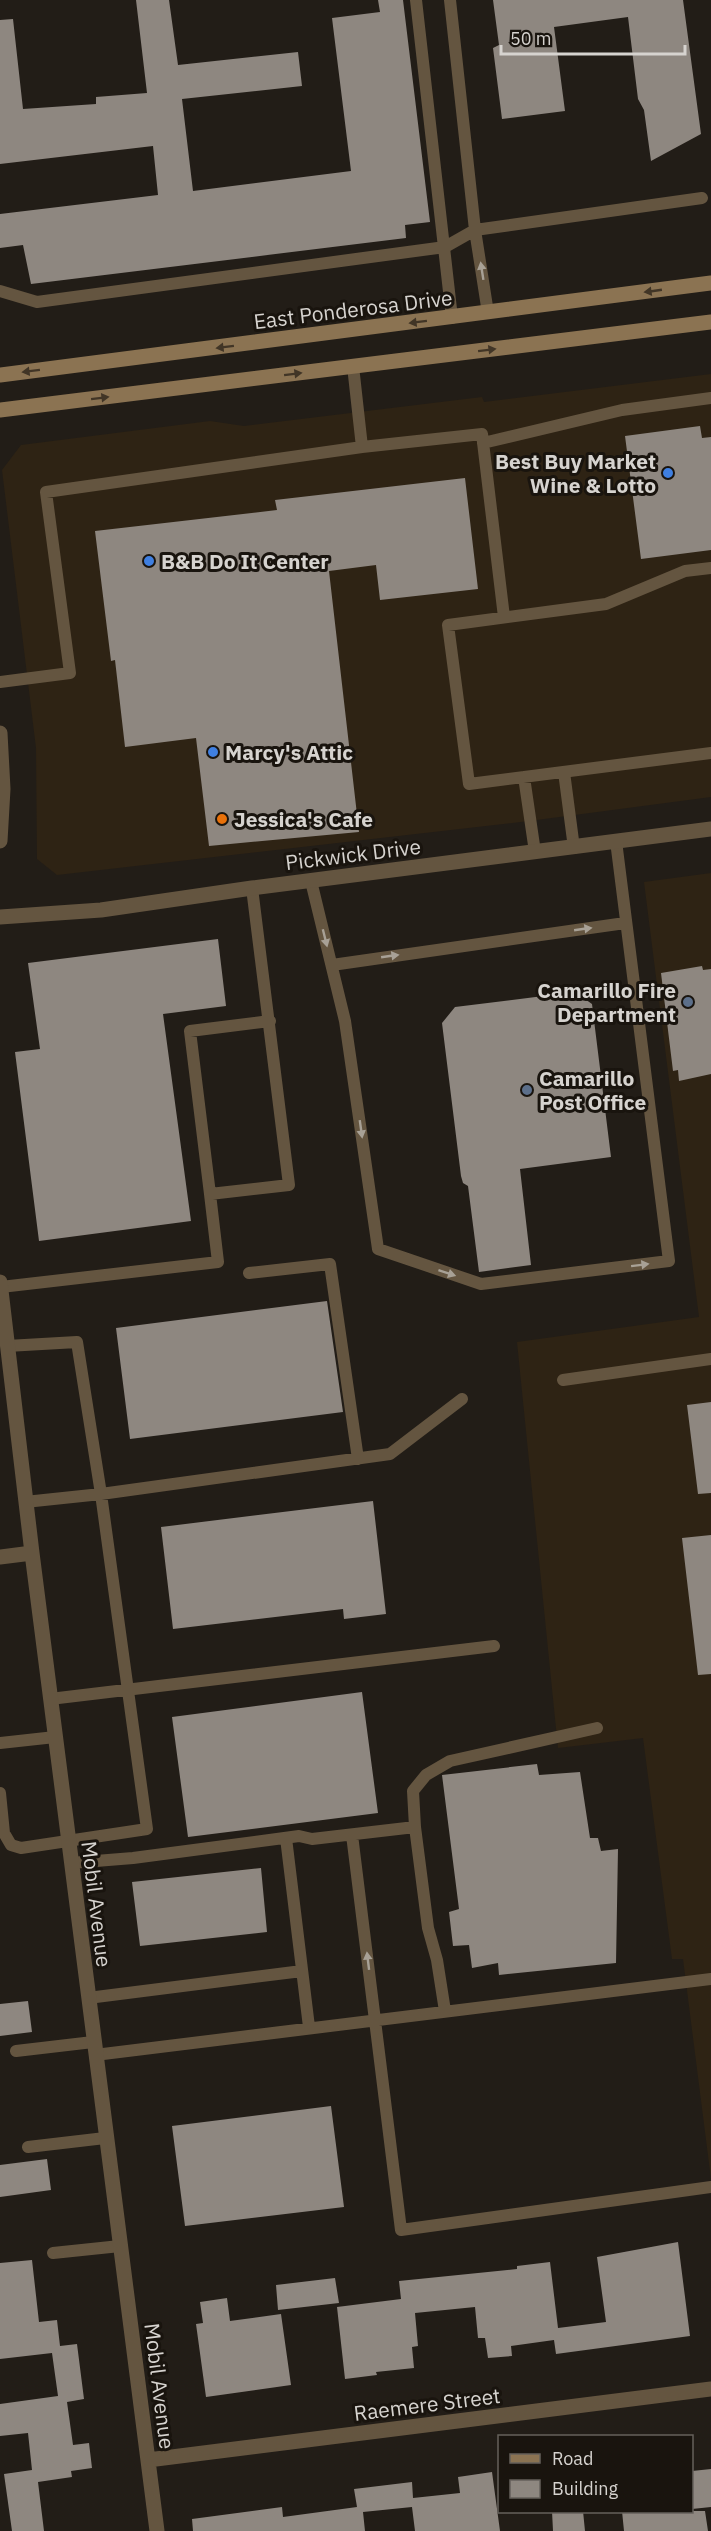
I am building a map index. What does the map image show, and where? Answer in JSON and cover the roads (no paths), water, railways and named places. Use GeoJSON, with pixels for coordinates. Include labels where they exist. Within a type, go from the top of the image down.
{"type":"FeatureCollection","features":[{"type":"Feature","properties":{"kind":"main road","name":"East Ponderosa Drive"},"geometry":{"type":"LineString","coordinates":[[0,375],[711,284]]}},
{"type":"Feature","properties":{"kind":"main road"},"geometry":{"type":"LineString","coordinates":[[0,410],[711,322]]}},
{"type":"Feature","properties":{"kind":"street"},"geometry":{"type":"LineString","coordinates":[[0,733],[3,789],[0,841]]}},
{"type":"Feature","properties":{"kind":"street","name":"Pickwick Drive"},"geometry":{"type":"LineString","coordinates":[[0,917],[101,910],[252,888],[711,829]]}},
{"type":"Feature","properties":{"kind":"street","name":"Mobil Avenue"},"geometry":{"type":"LineString","coordinates":[[0,1282],[5,1356],[157,2531]]}},
{"type":"Feature","properties":{"kind":"street"},"geometry":{"type":"LineString","coordinates":[[0,1557],[32,1553]]}},
{"type":"Feature","properties":{"kind":"street","name":"Raemere Street"},"geometry":{"type":"LineString","coordinates":[[148,2460],[711,2390]]}},
{"type":"Feature","properties":{"kind":"lane"},"geometry":{"type":"LineString","coordinates":[[416,0],[452,318]]}},
{"type":"Feature","properties":{"kind":"lane"},"geometry":{"type":"LineString","coordinates":[[450,0],[475,230],[488,313]]}},
{"type":"Feature","properties":{"kind":"lane"},"geometry":{"type":"LineString","coordinates":[[0,291],[37,302],[445,247],[475,230],[702,198]]}},
{"type":"Feature","properties":{"kind":"lane"},"geometry":{"type":"LineString","coordinates":[[353,366],[362,447]]}},
{"type":"Feature","properties":{"kind":"lane"},"geometry":{"type":"LineString","coordinates":[[483,443],[622,410],[711,398]]}},
{"type":"Feature","properties":{"kind":"lane"},"geometry":{"type":"LineString","coordinates":[[0,682],[69,673],[46,492],[362,447],[482,434],[504,617]]}},
{"type":"Feature","properties":{"kind":"lane"},"geometry":{"type":"LineString","coordinates":[[711,568],[685,571],[606,604],[448,625],[469,784],[711,753]]}},
{"type":"Feature","properties":{"kind":"lane"},"geometry":{"type":"LineString","coordinates":[[564,772],[574,848]]}},
{"type":"Feature","properties":{"kind":"lane"},"geometry":{"type":"LineString","coordinates":[[524,777],[535,852]]}},
{"type":"Feature","properties":{"kind":"lane"},"geometry":{"type":"LineString","coordinates":[[311,881],[345,1021],[378,1250],[481,1284],[669,1261],[616,841]]}},
{"type":"Feature","properties":{"kind":"lane"},"geometry":{"type":"LineString","coordinates":[[210,1194],[289,1185],[252,888]]}},
{"type":"Feature","properties":{"kind":"lane"},"geometry":{"type":"LineString","coordinates":[[332,965],[625,923]]}},
{"type":"Feature","properties":{"kind":"lane"},"geometry":{"type":"LineString","coordinates":[[1,1287],[218,1262],[190,1031],[270,1021]]}},
{"type":"Feature","properties":{"kind":"lane"},"geometry":{"type":"LineString","coordinates":[[249,1273],[330,1264],[358,1459]]}},
{"type":"Feature","properties":{"kind":"lane"},"geometry":{"type":"LineString","coordinates":[[0,1793],[4,1833],[11,1845],[21,1848],[147,1828],[101,1494],[77,1342],[5,1356]]}},
{"type":"Feature","properties":{"kind":"lane"},"geometry":{"type":"LineString","coordinates":[[563,1380],[711,1359]]}},
{"type":"Feature","properties":{"kind":"lane"},"geometry":{"type":"LineString","coordinates":[[25,1502],[101,1494],[390,1454],[462,1399]]}},
{"type":"Feature","properties":{"kind":"lane"},"geometry":{"type":"LineString","coordinates":[[50,1699],[494,1646]]}},
{"type":"Feature","properties":{"kind":"lane"},"geometry":{"type":"LineString","coordinates":[[445,2011],[437,1960],[428,1928],[413,1791],[426,1775],[450,1761],[597,1728]]}},
{"type":"Feature","properties":{"kind":"lane"},"geometry":{"type":"LineString","coordinates":[[0,1743],[55,1737]]}},
{"type":"Feature","properties":{"kind":"lane"},"geometry":{"type":"LineString","coordinates":[[71,1863],[133,1858],[299,1836],[312,1839],[416,1827]]}},
{"type":"Feature","properties":{"kind":"lane"},"geometry":{"type":"LineString","coordinates":[[352,1835],[379,2068],[401,2230],[711,2187]]}},
{"type":"Feature","properties":{"kind":"lane"},"geometry":{"type":"LineString","coordinates":[[286,1838],[309,2028]]}},
{"type":"Feature","properties":{"kind":"lane"},"geometry":{"type":"LineString","coordinates":[[88,1998],[302,1971]]}},
{"type":"Feature","properties":{"kind":"lane"},"geometry":{"type":"LineString","coordinates":[[16,2051],[94,2048],[309,2028],[711,1978]]}},
{"type":"Feature","properties":{"kind":"lane"},"geometry":{"type":"LineString","coordinates":[[28,2147],[105,2138]]}},
{"type":"Feature","properties":{"kind":"lane"},"geometry":{"type":"LineString","coordinates":[[53,2253],[120,2246]]}},
{"type":"Feature","properties":{"kind":"place","name":"Best Buy Market Wine & Lotto"},"geometry":{"type":"Point","coordinates":[668,473]}},
{"type":"Feature","properties":{"kind":"place","name":"B&B Do It Center"},"geometry":{"type":"Point","coordinates":[149,561]}},
{"type":"Feature","properties":{"kind":"place","name":"Marcy's Attic"},"geometry":{"type":"Point","coordinates":[213,752]}},
{"type":"Feature","properties":{"kind":"place","name":"Jessica's Cafe"},"geometry":{"type":"Point","coordinates":[222,819]}},
{"type":"Feature","properties":{"kind":"place","name":"Camarillo Fire Department"},"geometry":{"type":"Point","coordinates":[688,1002]}},
{"type":"Feature","properties":{"kind":"place","name":"Camarillo Post Office"},"geometry":{"type":"Point","coordinates":[527,1090]}}]}
